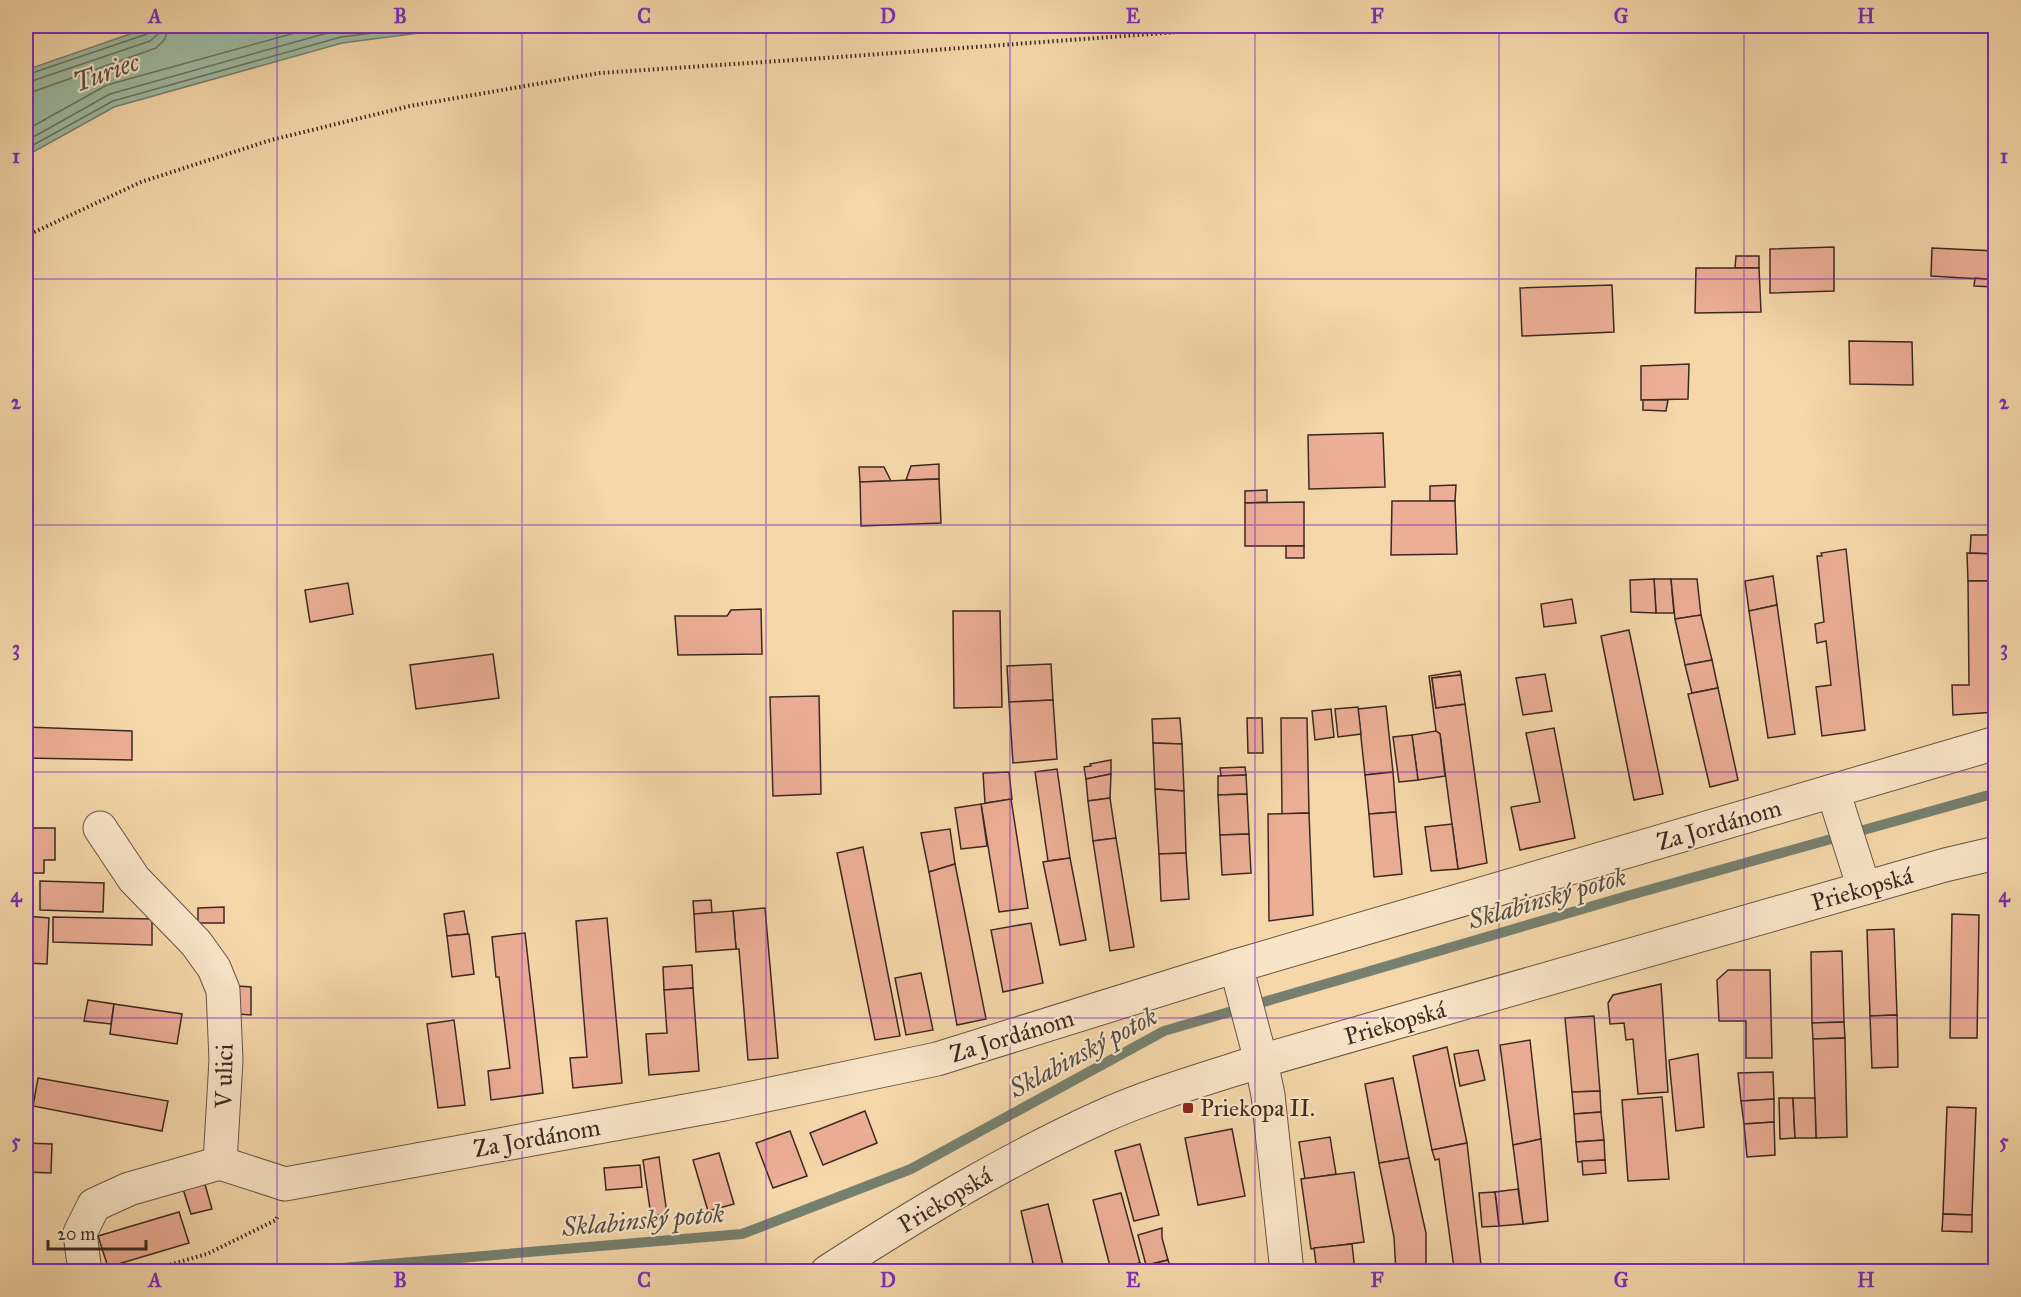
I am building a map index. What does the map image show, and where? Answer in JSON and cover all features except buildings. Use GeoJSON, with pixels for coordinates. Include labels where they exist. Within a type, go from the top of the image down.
{"type":"FeatureCollection","features":[{"type":"Feature","properties":{"kind":"street","name":"Za Jordánom"},"geometry":{"type":"LineString","coordinates":[[220,1163],[285,1184],[724,1104],[937,1059],[1236,966],[1995,743]]}},
{"type":"Feature","properties":{"kind":"street"},"geometry":{"type":"LineString","coordinates":[[1833,791],[1864,888]]}},
{"type":"Feature","properties":{"kind":"street","name":"V ulici"},"geometry":{"type":"LineString","coordinates":[[100,828],[134,879],[196,943],[214,968],[223,990],[226,1060],[220,1163]]}},
{"type":"Feature","properties":{"kind":"street","name":"Priekopská"},"geometry":{"type":"LineString","coordinates":[[826,1272],[1013,1160],[1103,1116],[1177,1088],[1257,1046],[1995,853]]}},
{"type":"Feature","properties":{"kind":"street"},"geometry":{"type":"LineString","coordinates":[[1236,966],[1268,1095],[1287,1272]]}},
{"type":"Feature","properties":{"kind":"street"},"geometry":{"type":"LineString","coordinates":[[85,1272],[80,1233],[94,1205],[129,1189],[220,1163]]}},
{"type":"Feature","properties":{"kind":"path"},"geometry":{"type":"LineString","coordinates":[[26,236],[141,182],[271,140],[410,106],[600,73],[1260,26]]}},
{"type":"Feature","properties":{"kind":"path"},"geometry":{"type":"LineString","coordinates":[[144,1272],[207,1254],[276,1220],[291,1183]]}},
{"type":"Feature","properties":{"kind":"water","name":"Turiec"},"geometry":{"type":"Polygon","coordinates":[[[153,26],[473,26],[342,43],[114,107],[26,156],[26,70],[153,26]]]}},
{"type":"Feature","properties":{"kind":"waterway","name":"Sklabinský potok"},"geometry":{"type":"LineString","coordinates":[[294,1272],[742,1234],[911,1169],[1164,1031],[1627,896],[1996,793]]}},
{"type":"Feature","properties":{"kind":"place","name":"Priekopa II."},"geometry":{"type":"Point","coordinates":[1188,1108]}}]}
